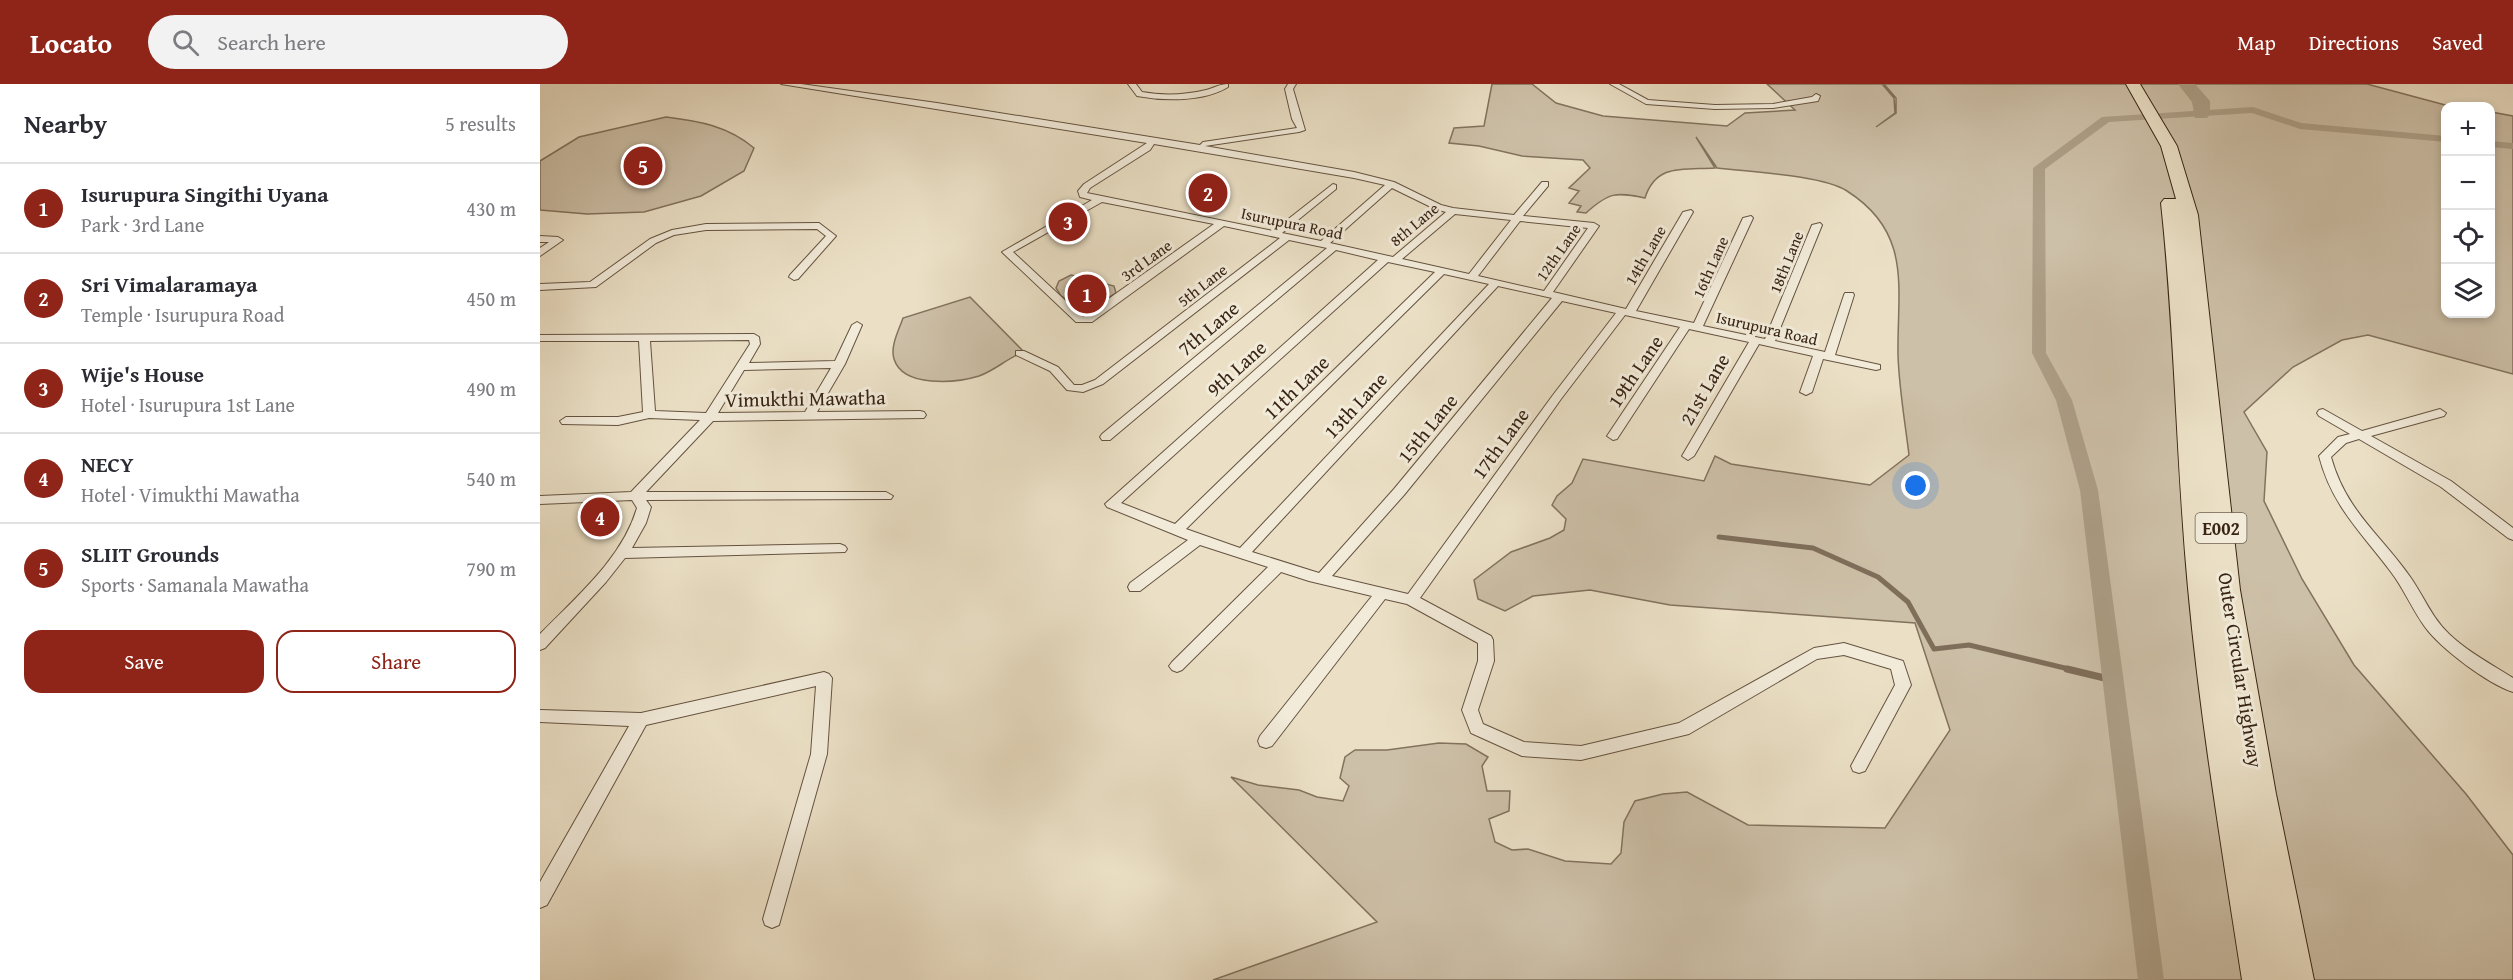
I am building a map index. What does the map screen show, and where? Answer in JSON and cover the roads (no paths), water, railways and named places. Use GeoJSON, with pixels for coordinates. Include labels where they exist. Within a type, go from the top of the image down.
{"type":"FeatureCollection","features":[{"type":"Feature","properties":{"kind":"highway","name":"Outer Circular Highway"},"geometry":{"type":"LineString","coordinates":[[2119,84],[2136,110],[2154,146],[2172,211],[2206,629],[2260,980]]}},
{"type":"Feature","properties":{"kind":"highway","name":"Outer Circular Highway"},"geometry":{"type":"LineString","coordinates":[[2133,84],[2169,146],[2189,215],[2228,590],[2260,794],[2296,980]]}},
{"type":"Feature","properties":{"kind":"street"},"geometry":{"type":"LineString","coordinates":[[785,84],[812,85],[1192,146],[1354,175],[1391,184],[1438,207],[1516,219]]}},
{"type":"Feature","properties":{"kind":"street"},"geometry":{"type":"LineString","coordinates":[[1132,84],[1140,94],[1165,97],[1214,90],[1224,87],[1224,84]]}},
{"type":"Feature","properties":{"kind":"street"},"geometry":{"type":"LineString","coordinates":[[1192,146],[1299,130],[1302,128],[1296,119],[1289,89],[1292,84]]}},
{"type":"Feature","properties":{"kind":"street"},"geometry":{"type":"LineString","coordinates":[[1614,84],[1646,102],[1715,107],[1773,106],[1803,102],[1815,99],[1816,96]]}},
{"type":"Feature","properties":{"kind":"street"},"geometry":{"type":"LineString","coordinates":[[1100,199],[1083,195],[1082,191],[1148,148],[1152,141]]}},
{"type":"Feature","properties":{"kind":"street","name":"7th Lane"},"geometry":{"type":"LineString","coordinates":[[1106,437],[1328,246],[1391,184]]}},
{"type":"Feature","properties":{"kind":"street"},"geometry":{"type":"LineString","coordinates":[[1471,278],[1545,184]]}},
{"type":"Feature","properties":{"kind":"street"},"geometry":{"type":"LineString","coordinates":[[1275,234],[1333,187]]}},
{"type":"Feature","properties":{"kind":"street","name":"Isurupura Road"},"geometry":{"type":"LineString","coordinates":[[1100,199],[1275,234],[1876,368]]}},
{"type":"Feature","properties":{"kind":"street","name":"3rd Lane"},"geometry":{"type":"LineString","coordinates":[[1100,199],[1007,252],[1080,320],[1088,320],[1221,224]]}},
{"type":"Feature","properties":{"kind":"street","name":"8th Lane"},"geometry":{"type":"LineString","coordinates":[[1390,260],[1453,211]]}},
{"type":"Feature","properties":{"kind":"street","name":"14th Lane"},"geometry":{"type":"LineString","coordinates":[[1626,312],[1688,212]]}},
{"type":"Feature","properties":{"kind":"street","name":"16th Lane"},"geometry":{"type":"LineString","coordinates":[[1692,327],[1748,218]]}},
{"type":"Feature","properties":{"kind":"street","name":"12th Lane"},"geometry":{"type":"LineString","coordinates":[[1516,219],[1594,226],[1553,296]]}},
{"type":"Feature","properties":{"kind":"street","name":"18th Lane"},"geometry":{"type":"LineString","coordinates":[[1769,344],[1817,225]]}},
{"type":"Feature","properties":{"kind":"street"},"geometry":{"type":"LineString","coordinates":[[540,287],[592,285],[653,241],[672,233],[706,227],[819,226],[831,236],[794,277]]}},
{"type":"Feature","properties":{"kind":"street","name":"5th Lane"},"geometry":{"type":"LineString","coordinates":[[1020,354],[1054,369],[1071,388],[1083,389],[1099,382],[1287,237]]}},
{"type":"Feature","properties":{"kind":"street"},"geometry":{"type":"LineString","coordinates":[[540,239],[558,240],[540,253]]}},
{"type":"Feature","properties":{"kind":"street","name":"9th Lane"},"geometry":{"type":"LineString","coordinates":[[1177,530],[1112,504],[1390,260]]}},
{"type":"Feature","properties":{"kind":"street","name":"11th Lane"},"geometry":{"type":"LineString","coordinates":[[1177,530],[1442,271]]}},
{"type":"Feature","properties":{"kind":"street","name":"13th Lane"},"geometry":{"type":"LineString","coordinates":[[1242,554],[1496,283]]}},
{"type":"Feature","properties":{"kind":"street"},"geometry":{"type":"LineString","coordinates":[[1806,392],[1824,356],[1849,295]]}},
{"type":"Feature","properties":{"kind":"street","name":"15th Lane"},"geometry":{"type":"LineString","coordinates":[[1322,579],[1399,492],[1553,296]]}},
{"type":"Feature","properties":{"kind":"street","name":"17th Lane"},"geometry":{"type":"LineString","coordinates":[[1411,600],[1557,397],[1626,312]]}},
{"type":"Feature","properties":{"kind":"street"},"geometry":{"type":"LineString","coordinates":[[809,416],[839,364],[857,325]]}},
{"type":"Feature","properties":{"kind":"street","name":"19th Lane"},"geometry":{"type":"LineString","coordinates":[[1613,436],[1692,327]]}},
{"type":"Feature","properties":{"kind":"street","name":"Vimukthi Mawatha"},"geometry":{"type":"LineString","coordinates":[[540,338],[754,338],[755,344],[710,417]]}},
{"type":"Feature","properties":{"kind":"street"},"geometry":{"type":"LineString","coordinates":[[644,338],[649,414]]}},
{"type":"Feature","properties":{"kind":"street","name":"21st Lane"},"geometry":{"type":"LineString","coordinates":[[1688,456],[1755,341]]}},
{"type":"Feature","properties":{"kind":"street"},"geometry":{"type":"LineString","coordinates":[[741,368],[839,364]]}},
{"type":"Feature","properties":{"kind":"street"},"geometry":{"type":"LineString","coordinates":[[2323,413],[2446,484],[2513,535]]}},
{"type":"Feature","properties":{"kind":"street"},"geometry":{"type":"LineString","coordinates":[[2440,413],[2342,440],[2325,456],[2328,475],[2343,507],[2405,582],[2435,629],[2463,654],[2513,686]]}},
{"type":"Feature","properties":{"kind":"street"},"geometry":{"type":"LineString","coordinates":[[566,421],[618,421],[649,414],[710,417]]}},
{"type":"Feature","properties":{"kind":"street","name":"Vimukthi Mawatha"},"geometry":{"type":"LineString","coordinates":[[710,417],[920,415]]}},
{"type":"Feature","properties":{"kind":"street"},"geometry":{"type":"LineString","coordinates":[[635,496],[710,417]]}},
{"type":"Feature","properties":{"kind":"street"},"geometry":{"type":"LineString","coordinates":[[540,644],[621,553],[642,522],[644,507],[635,496]]}},
{"type":"Feature","properties":{"kind":"street"},"geometry":{"type":"LineString","coordinates":[[540,500],[635,496],[886,496]]}},
{"type":"Feature","properties":{"kind":"street"},"geometry":{"type":"LineString","coordinates":[[1177,530],[1278,566],[1411,600],[1486,640],[1486,661],[1470,710],[1477,728],[1522,749],[1581,753],[1683,729],[1814,654],[1844,649],[1898,665],[1903,685],[1859,766]]}},
{"type":"Feature","properties":{"kind":"street"},"geometry":{"type":"LineString","coordinates":[[1135,587],[1198,539]]}},
{"type":"Feature","properties":{"kind":"street"},"geometry":{"type":"LineString","coordinates":[[621,553],[840,549]]}},
{"type":"Feature","properties":{"kind":"street"},"geometry":{"type":"LineString","coordinates":[[1177,666],[1278,566]]}},
{"type":"Feature","properties":{"kind":"street"},"geometry":{"type":"LineString","coordinates":[[1266,741],[1381,594]]}},
{"type":"Feature","properties":{"kind":"street"},"geometry":{"type":"LineString","coordinates":[[540,716],[642,720],[824,678],[819,754],[772,919]]}},
{"type":"Feature","properties":{"kind":"street"},"geometry":{"type":"LineString","coordinates":[[540,899],[642,720]]}},
{"type":"Feature","properties":{"kind":"waterway"},"geometry":{"type":"LineString","coordinates":[[2186,84],[2201,101],[2201,114]]}},
{"type":"Feature","properties":{"kind":"waterway"},"geometry":{"type":"LineString","coordinates":[[2151,980],[2089,490],[2064,400],[2039,353],[2039,168],[2106,119],[2253,110],[2300,126],[2441,139]]}},
{"type":"Feature","properties":{"kind":"waterway"},"geometry":{"type":"LineString","coordinates":[[2495,144],[2513,146]]}},
{"type":"Feature","properties":{"kind":"waterway"},"geometry":{"type":"LineString","coordinates":[[1719,537],[1813,548],[1878,577],[1908,602],[1934,649],[1969,645],[2073,670]]}},
{"type":"Feature","properties":{"kind":"waterway"},"geometry":{"type":"LineString","coordinates":[[2067,669],[2113,680]]}},
{"type":"Feature","properties":{"kind":"place","name":"SLIIT Grounds"},"geometry":{"type":"Point","coordinates":[643,166]}},
{"type":"Feature","properties":{"kind":"place","name":"Sri Vimalaramaya"},"geometry":{"type":"Point","coordinates":[1208,193]}},
{"type":"Feature","properties":{"kind":"place","name":"Wije's House"},"geometry":{"type":"Point","coordinates":[1068,222]}},
{"type":"Feature","properties":{"kind":"place","name":"Isurupura Singithi Uyana"},"geometry":{"type":"Point","coordinates":[1087,294]}},
{"type":"Feature","properties":{"kind":"place","name":"NECY"},"geometry":{"type":"Point","coordinates":[600,517]}}]}
